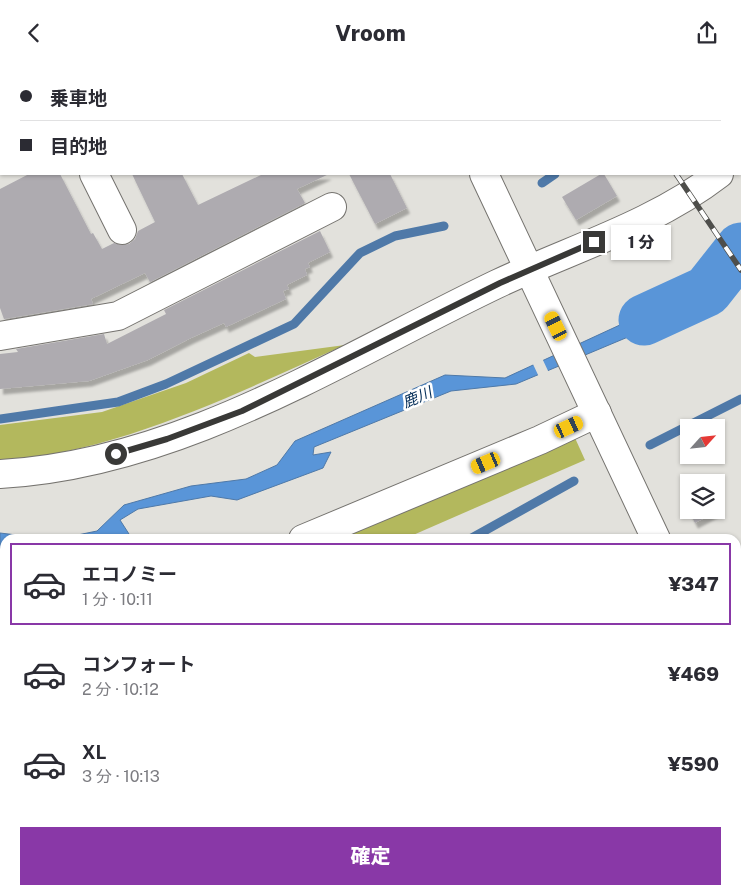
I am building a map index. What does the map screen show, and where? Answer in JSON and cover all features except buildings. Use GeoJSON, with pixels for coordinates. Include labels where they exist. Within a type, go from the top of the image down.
{"type":"FeatureCollection","features":[{"type":"Feature","properties":{"kind":"street"},"geometry":{"type":"LineString","coordinates":[[94,175],[122,230]]}},
{"type":"Feature","properties":{"kind":"street"},"geometry":{"type":"LineString","coordinates":[[484,175],[654,534]]}},
{"type":"Feature","properties":{"kind":"street"},"geometry":{"type":"LineString","coordinates":[[0,474],[27,473],[98,459],[186,432],[242,411],[500,283],[534,281],[691,195],[718,175]]}},
{"type":"Feature","properties":{"kind":"street"},"geometry":{"type":"LineString","coordinates":[[0,336],[118,316],[332,207]]}},
{"type":"Feature","properties":{"kind":"street"},"geometry":{"type":"LineString","coordinates":[[315,534],[540,440],[594,405]]}},
{"type":"Feature","properties":{"kind":"green space"},"geometry":{"type":"Polygon","coordinates":[[[345,345],[177,418],[133,433],[89,446],[45,455],[0,461],[0,425],[102,412],[186,383],[249,353],[255,357],[345,345]]]}},
{"type":"Feature","properties":{"kind":"green space"},"geometry":{"type":"Polygon","coordinates":[[[575,438],[585,460],[415,534],[352,534],[575,438]]]}},
{"type":"Feature","properties":{"kind":"water"},"geometry":{"type":"Polygon","coordinates":[[[707,291],[678,316],[516,384],[451,391],[314,447],[313,455],[331,452],[323,468],[237,500],[211,496],[138,509],[120,520],[129,534],[82,534],[97,531],[124,505],[191,486],[246,479],[277,465],[295,441],[445,375],[505,378],[674,300],[707,291]]]}},
{"type":"Feature","properties":{"kind":"pier"},"geometry":{"type":"Polygon","coordinates":[[[542,358],[549,373],[539,377],[532,362],[542,358]]]}},
{"type":"Feature","properties":{"kind":"waterway"},"geometry":{"type":"LineString","coordinates":[[542,183],[554,175]]}},
{"type":"Feature","properties":{"kind":"waterway"},"geometry":{"type":"LineString","coordinates":[[0,419],[118,402],[166,384],[294,324],[360,253],[395,236],[444,226]]}},
{"type":"Feature","properties":{"kind":"waterway","name":"鹿川"},"geometry":{"type":"LineString","coordinates":[[644,320],[707,291],[741,248]]}},
{"type":"Feature","properties":{"kind":"waterway"},"geometry":{"type":"LineString","coordinates":[[650,445],[741,399]]}},
{"type":"Feature","properties":{"kind":"waterway"},"geometry":{"type":"LineString","coordinates":[[479,534],[574,481]]}},
{"type":"Feature","properties":{"kind":"railway"},"geometry":{"type":"LineString","coordinates":[[677,175],[741,270]]}},
{"type":"Feature","properties":{"kind":"route"},"geometry":{"type":"LineString","coordinates":[[116,454],[167,439],[242,411],[500,283],[594,242]]}}]}
